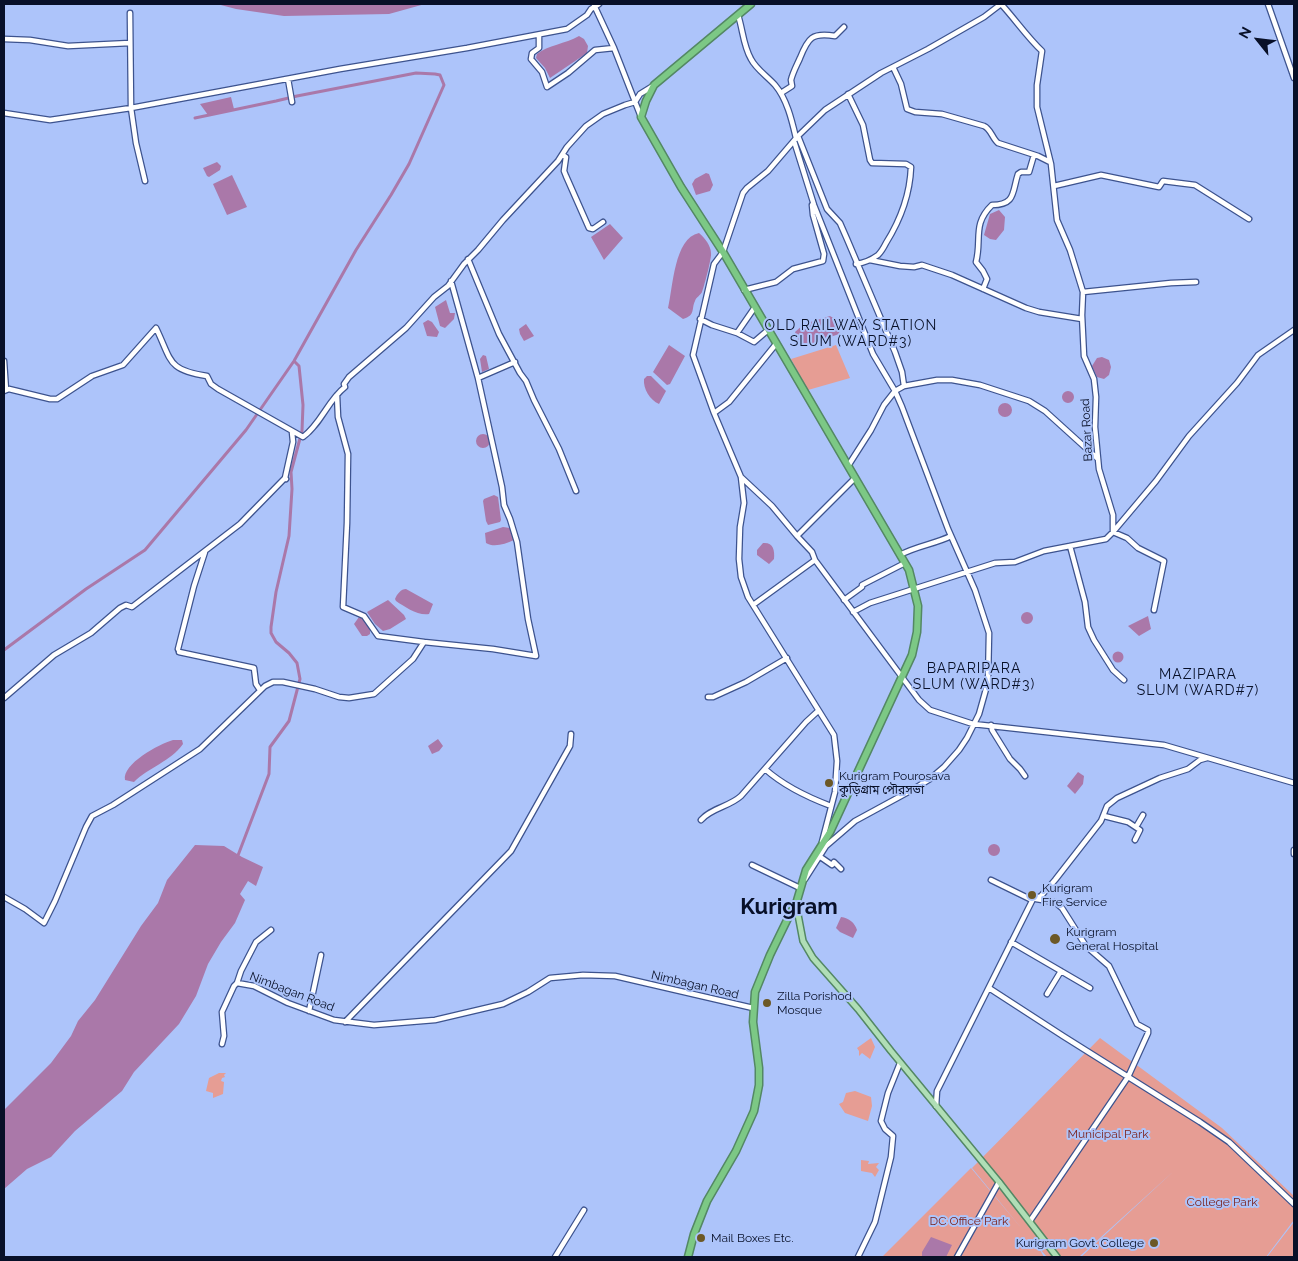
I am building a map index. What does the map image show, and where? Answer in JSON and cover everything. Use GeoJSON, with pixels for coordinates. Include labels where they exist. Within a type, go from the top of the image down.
{"type":"FeatureCollection","features":[{"type":"Feature","properties":{"kind":"highway"},"geometry":{"type":"LineString","coordinates":[[688,1257],[694,1234],[707,1201],[736,1151],[754,1110],[759,1085],[759,1068],[753,1022],[755,992],[790,912],[796,904],[806,870],[830,832],[912,655],[917,632],[918,606],[909,570],[723,252],[681,187],[641,117],[654,85],[751,4]]}},
{"type":"Feature","properties":{"kind":"main road"},"geometry":{"type":"LineString","coordinates":[[796,904],[803,941],[813,958],[858,1009],[900,1063],[999,1182],[1057,1257]]}},
{"type":"Feature","properties":{"kind":"street"},"geometry":{"type":"LineString","coordinates":[[822,843],[835,792],[837,761],[834,735],[748,597],[741,577],[739,559],[740,527],[744,503],[741,477],[714,413],[693,355],[700,319],[714,264],[723,252],[743,194],[747,188],[768,171],[796,138],[825,110],[893,67],[984,17],[1001,4]]}},
{"type":"Feature","properties":{"kind":"street","name":"Bazar Road"},"geometry":{"type":"LineString","coordinates":[[1001,4],[1042,51],[1037,85],[1037,107],[1050,162],[1054,186],[1056,220],[1070,250],[1083,292],[1084,356],[1094,379],[1096,397],[1095,427],[1099,469],[1113,516],[1113,532]]}},
{"type":"Feature","properties":{"kind":"street"},"geometry":{"type":"LineString","coordinates":[[1268,4],[1294,78]]}},
{"type":"Feature","properties":{"kind":"street"},"geometry":{"type":"LineString","coordinates":[[4,113],[50,120],[130,108],[539,35],[567,29],[587,15],[596,5],[641,117]]}},
{"type":"Feature","properties":{"kind":"street"},"geometry":{"type":"LineString","coordinates":[[130,13],[130,108],[145,181]]}},
{"type":"Feature","properties":{"kind":"street"},"geometry":{"type":"LineString","coordinates":[[738,15],[744,44],[752,62],[774,84],[781,94],[792,122],[811,198],[813,215],[824,254],[823,261],[793,269],[776,282],[744,290]]}},
{"type":"Feature","properties":{"kind":"street"},"geometry":{"type":"LineString","coordinates":[[781,94],[792,86],[791,80],[806,41],[817,35],[835,36],[844,27]]}},
{"type":"Feature","properties":{"kind":"street"},"geometry":{"type":"LineString","coordinates":[[539,35],[539,48],[532,52],[531,59],[542,72],[547,87],[568,73],[595,50],[614,48]]}},
{"type":"Feature","properties":{"kind":"street"},"geometry":{"type":"LineString","coordinates":[[4,39],[30,40],[68,46],[130,43]]}},
{"type":"Feature","properties":{"kind":"street"},"geometry":{"type":"LineString","coordinates":[[893,67],[902,84],[907,109],[915,112],[942,114],[984,126],[988,128],[994,140],[998,143],[1050,162]]}},
{"type":"Feature","properties":{"kind":"street"},"geometry":{"type":"LineString","coordinates":[[288,79],[292,102]]}},
{"type":"Feature","properties":{"kind":"street"},"geometry":{"type":"LineString","coordinates":[[4,361],[5,391],[9,389],[57,399],[92,376],[123,365],[156,328],[172,364],[178,369],[197,376],[207,376],[211,384],[218,389],[303,437],[345,387],[344,384],[347,379],[356,369],[406,328],[424,307],[448,286],[468,259],[563,154],[567,146],[592,121],[635,102],[640,94],[654,85]]}},
{"type":"Feature","properties":{"kind":"street"},"geometry":{"type":"LineString","coordinates":[[848,94],[863,126],[872,162],[906,164],[911,167],[909,191],[903,213],[879,255],[856,264]]}},
{"type":"Feature","properties":{"kind":"street"},"geometry":{"type":"LineString","coordinates":[[796,138],[827,209],[840,223],[895,352],[902,372],[904,386]]}},
{"type":"Feature","properties":{"kind":"street"},"geometry":{"type":"LineString","coordinates":[[563,154],[566,157],[564,171],[589,228],[593,229],[603,222]]}},
{"type":"Feature","properties":{"kind":"street"},"geometry":{"type":"LineString","coordinates":[[983,289],[987,279],[983,270],[976,262],[979,247],[979,224],[992,206],[1007,203],[1012,196],[1018,174],[1029,172],[1034,155]]}},
{"type":"Feature","properties":{"kind":"street"},"geometry":{"type":"LineString","coordinates":[[1054,186],[1101,175],[1159,187],[1162,181],[1195,185],[1249,220]]}},
{"type":"Feature","properties":{"kind":"street"},"geometry":{"type":"LineString","coordinates":[[752,865],[800,888],[826,846],[855,821],[912,790],[930,779],[944,767],[967,738],[979,714],[988,682],[989,633],[975,590],[894,391],[873,354],[811,198]]}},
{"type":"Feature","properties":{"kind":"street"},"geometry":{"type":"LineString","coordinates":[[468,259],[499,334],[520,373],[526,380],[559,449],[576,491]]}},
{"type":"Feature","properties":{"kind":"street"},"geometry":{"type":"LineString","coordinates":[[870,260],[914,268],[922,265],[1026,308],[1082,319]]}},
{"type":"Feature","properties":{"kind":"street"},"geometry":{"type":"LineString","coordinates":[[337,395],[338,417],[348,454],[343,607],[364,616],[378,636],[536,656],[528,619],[517,542],[504,505],[478,378],[450,282]]}},
{"type":"Feature","properties":{"kind":"street"},"geometry":{"type":"LineString","coordinates":[[1083,292],[1196,282]]}},
{"type":"Feature","properties":{"kind":"street"},"geometry":{"type":"LineString","coordinates":[[736,333],[755,307]]}},
{"type":"Feature","properties":{"kind":"street"},"geometry":{"type":"LineString","coordinates":[[700,319],[754,342],[768,330]]}},
{"type":"Feature","properties":{"kind":"street"},"geometry":{"type":"LineString","coordinates":[[853,612],[870,603],[967,571],[995,563],[1016,562],[1044,551],[1106,539],[1156,482],[1189,436],[1237,382],[1258,355],[1294,330]]}},
{"type":"Feature","properties":{"kind":"street"},"geometry":{"type":"LineString","coordinates":[[714,413],[729,402],[776,344]]}},
{"type":"Feature","properties":{"kind":"street"},"geometry":{"type":"LineString","coordinates":[[478,378],[515,362]]}},
{"type":"Feature","properties":{"kind":"street"},"geometry":{"type":"LineString","coordinates":[[848,467],[894,391],[904,386],[936,380],[952,380],[980,385],[1029,401],[1045,411],[1098,459]]}},
{"type":"Feature","properties":{"kind":"street"},"geometry":{"type":"LineString","coordinates":[[4,698],[54,655],[92,633],[120,608],[126,605],[132,607],[240,524],[286,479],[293,442],[292,431]]}},
{"type":"Feature","properties":{"kind":"street"},"geometry":{"type":"LineString","coordinates":[[741,477],[772,506],[812,552],[815,560],[844,600],[919,700],[930,710],[973,724],[1164,745],[1294,783]]}},
{"type":"Feature","properties":{"kind":"street"},"geometry":{"type":"LineString","coordinates":[[797,536],[855,478]]}},
{"type":"Feature","properties":{"kind":"street"},"geometry":{"type":"LineString","coordinates":[[1113,532],[1127,538],[1138,548],[1164,561],[1154,610]]}},
{"type":"Feature","properties":{"kind":"street"},"geometry":{"type":"LineString","coordinates":[[900,555],[912,549],[937,543],[952,536]]}},
{"type":"Feature","properties":{"kind":"street"},"geometry":{"type":"LineString","coordinates":[[1070,546],[1085,602],[1088,627],[1113,670],[1124,680]]}},
{"type":"Feature","properties":{"kind":"street"},"geometry":{"type":"LineString","coordinates":[[205,551],[194,586],[179,650],[254,668],[256,684],[260,690]]}},
{"type":"Feature","properties":{"kind":"street"},"geometry":{"type":"LineString","coordinates":[[753,604],[815,560]]}},
{"type":"Feature","properties":{"kind":"street"},"geometry":{"type":"LineString","coordinates":[[844,600],[862,587],[862,585],[905,563]]}},
{"type":"Feature","properties":{"kind":"street"},"geometry":{"type":"LineString","coordinates":[[4,898],[44,923],[92,816],[188,758],[214,736],[260,690],[274,682],[303,686],[339,697],[349,698],[374,694],[413,659],[424,642]]}},
{"type":"Feature","properties":{"kind":"street"},"geometry":{"type":"LineString","coordinates":[[708,697],[713,697],[746,682],[787,658]]}},
{"type":"Feature","properties":{"kind":"street"},"geometry":{"type":"LineString","coordinates":[[701,820],[710,812],[735,801],[818,711]]}},
{"type":"Feature","properties":{"kind":"street"},"geometry":{"type":"LineString","coordinates":[[991,725],[992,730],[1010,759],[1024,776]]}},
{"type":"Feature","properties":{"kind":"street"},"geometry":{"type":"LineString","coordinates":[[345,1022],[511,851],[570,746],[572,734]]}},
{"type":"Feature","properties":{"kind":"street"},"geometry":{"type":"LineString","coordinates":[[936,1106],[936,1091],[1033,899],[1040,896],[1055,880],[1104,816],[1108,806],[1117,798],[1160,778],[1188,769],[1200,760],[1208,757]]}},
{"type":"Feature","properties":{"kind":"street"},"geometry":{"type":"LineString","coordinates":[[765,768],[800,793],[832,806]]}},
{"type":"Feature","properties":{"kind":"street"},"geometry":{"type":"LineString","coordinates":[[1136,827],[1143,815]]}},
{"type":"Feature","properties":{"kind":"street"},"geometry":{"type":"LineString","coordinates":[[1104,816],[1128,822],[1140,830],[1135,840]]}},
{"type":"Feature","properties":{"kind":"street"},"geometry":{"type":"LineString","coordinates":[[819,856],[832,865],[834,862],[841,869]]}},
{"type":"Feature","properties":{"kind":"street"},"geometry":{"type":"LineString","coordinates":[[991,880],[1033,899],[1055,902],[1062,908],[1086,946],[1109,966],[1137,1024],[1148,1030],[1128,1077],[1030,1222]]}},
{"type":"Feature","properties":{"kind":"street"},"geometry":{"type":"LineString","coordinates":[[237,983],[240,971],[256,942],[271,930]]}},
{"type":"Feature","properties":{"kind":"street"},"geometry":{"type":"LineString","coordinates":[[1011,942],[1090,988]]}},
{"type":"Feature","properties":{"kind":"street"},"geometry":{"type":"LineString","coordinates":[[309,1011],[321,954]]}},
{"type":"Feature","properties":{"kind":"street"},"geometry":{"type":"LineString","coordinates":[[1047,994],[1061,971]]}},
{"type":"Feature","properties":{"kind":"street","name":"Nimbagan Road"},"geometry":{"type":"LineString","coordinates":[[222,1044],[224,1036],[222,1012],[237,983],[254,986],[288,1003],[334,1020],[374,1025],[435,1020],[502,1004],[528,992],[550,978],[583,975],[615,976],[753,1008]]}},
{"type":"Feature","properties":{"kind":"street"},"geometry":{"type":"LineString","coordinates":[[989,988],[1229,1142],[1294,1204]]}},
{"type":"Feature","properties":{"kind":"street"},"geometry":{"type":"LineString","coordinates":[[858,1257],[875,1222],[891,1157],[894,1136],[885,1129],[881,1121],[888,1093],[900,1063]]}},
{"type":"Feature","properties":{"kind":"street"},"geometry":{"type":"LineString","coordinates":[[927,1095],[936,1091]]}},
{"type":"Feature","properties":{"kind":"street"},"geometry":{"type":"LineString","coordinates":[[957,1257],[999,1182]]}},
{"type":"Feature","properties":{"kind":"street"},"geometry":{"type":"LineString","coordinates":[[555,1257],[584,1210]]}},
{"type":"Feature","properties":{"kind":"green space"},"geometry":{"type":"Polygon","coordinates":[[[836,345],[850,378],[808,390],[791,359],[836,345]]]}},
{"type":"Feature","properties":{"kind":"green space"},"geometry":{"type":"Polygon","coordinates":[[[871,1038],[875,1047],[870,1059],[862,1053],[859,1056],[857,1048],[871,1038]]]}},
{"type":"Feature","properties":{"kind":"green space"},"geometry":{"type":"Polygon","coordinates":[[[1100,1038],[1222,1128],[1294,1196],[1294,1220],[1266,1257],[1081,1257],[1175,1170],[1079,1257],[1047,1257],[1039,1248],[1044,1257],[882,1257],[971,1168],[1022,1229],[972,1168],[1100,1038]]]}},
{"type":"Feature","properties":{"kind":"green space"},"geometry":{"type":"Polygon","coordinates":[[[219,1073],[226,1073],[221,1081],[224,1082],[223,1094],[213,1098],[213,1093],[206,1091],[209,1078],[219,1073]]]}},
{"type":"Feature","properties":{"kind":"green space"},"geometry":{"type":"Polygon","coordinates":[[[855,1091],[871,1097],[872,1106],[868,1121],[845,1113],[839,1104],[843,1102],[846,1093],[855,1091]]]}},
{"type":"Feature","properties":{"kind":"green space"},"geometry":{"type":"Polygon","coordinates":[[[861,1160],[869,1161],[868,1164],[879,1163],[876,1167],[879,1170],[875,1177],[872,1173],[861,1171],[861,1160]]]}},
{"type":"Feature","properties":{"kind":"green space"},"geometry":{"type":"Polygon","coordinates":[[[1294,1222],[1294,1257],[1267,1257],[1294,1222]]]}},
{"type":"Feature","properties":{"kind":"shaded area"},"geometry":{"type":"Polygon","coordinates":[[[217,4],[425,4],[389,14],[284,16],[236,9],[217,4]]]}},
{"type":"Feature","properties":{"kind":"shaded area"},"geometry":{"type":"Polygon","coordinates":[[[579,36],[584,39],[588,46],[587,53],[550,78],[545,68],[536,58],[537,54],[579,36]]]}},
{"type":"Feature","properties":{"kind":"shaded area"},"geometry":{"type":"Polygon","coordinates":[[[231,97],[234,109],[208,115],[200,104],[231,97]]]}},
{"type":"Feature","properties":{"kind":"shaded area"},"geometry":{"type":"Polygon","coordinates":[[[217,162],[221,166],[220,170],[209,177],[207,176],[203,168],[217,162]]]}},
{"type":"Feature","properties":{"kind":"shaded area"},"geometry":{"type":"Polygon","coordinates":[[[706,173],[709,174],[713,185],[710,191],[696,195],[692,184],[695,179],[706,173]]]}},
{"type":"Feature","properties":{"kind":"shaded area"},"geometry":{"type":"Polygon","coordinates":[[[232,175],[247,207],[227,215],[213,184],[232,175]]]}},
{"type":"Feature","properties":{"kind":"shaded area"},"geometry":{"type":"Polygon","coordinates":[[[999,210],[1005,217],[1004,230],[996,240],[990,239],[984,235],[990,214],[999,210]]]}},
{"type":"Feature","properties":{"kind":"shaded area"},"geometry":{"type":"Polygon","coordinates":[[[610,224],[623,238],[604,260],[591,237],[610,224]]]}},
{"type":"Feature","properties":{"kind":"shaded area"},"geometry":{"type":"Polygon","coordinates":[[[699,233],[710,248],[710,260],[702,292],[694,304],[690,316],[683,319],[668,308],[673,277],[684,244],[691,237],[699,233]]]}},
{"type":"Feature","properties":{"kind":"shaded area"},"geometry":{"type":"Polygon","coordinates":[[[446,300],[450,313],[455,313],[454,319],[445,328],[440,326],[435,307],[446,300]]]}},
{"type":"Feature","properties":{"kind":"shaded area"},"geometry":{"type":"Polygon","coordinates":[[[830,316],[838,323],[839,334],[804,346],[800,345],[795,332],[804,324],[830,316]]]}},
{"type":"Feature","properties":{"kind":"shaded area"},"geometry":{"type":"Polygon","coordinates":[[[428,320],[432,322],[439,332],[437,337],[427,336],[423,323],[428,320]]]}},
{"type":"Feature","properties":{"kind":"shaded area"},"geometry":{"type":"Polygon","coordinates":[[[526,324],[534,336],[524,341],[519,329],[526,324]]]}},
{"type":"Feature","properties":{"kind":"shaded area"},"geometry":{"type":"Polygon","coordinates":[[[669,345],[685,356],[670,384],[667,385],[653,372],[669,345]]]}},
{"type":"Feature","properties":{"kind":"shaded area"},"geometry":{"type":"Polygon","coordinates":[[[483,355],[486,356],[489,369],[482,372],[480,359],[483,355]]]}},
{"type":"Feature","properties":{"kind":"shaded area"},"geometry":{"type":"Polygon","coordinates":[[[1102,357],[1109,360],[1111,367],[1109,375],[1104,379],[1097,377],[1092,366],[1097,358],[1102,357]]]}},
{"type":"Feature","properties":{"kind":"shaded area"},"geometry":{"type":"Polygon","coordinates":[[[647,376],[651,376],[666,391],[659,404],[653,400],[646,390],[644,379],[647,376]]]}},
{"type":"Feature","properties":{"kind":"shaded area"},"geometry":{"type":"Polygon","coordinates":[[[1066,391],[1070,391],[1074,397],[1070,403],[1066,403],[1062,399],[1062,395],[1066,391]]]}},
{"type":"Feature","properties":{"kind":"shaded area"},"geometry":{"type":"Polygon","coordinates":[[[1005,403],[1010,405],[1012,410],[1010,415],[1005,417],[1000,415],[998,410],[1000,405],[1005,403]]]}},
{"type":"Feature","properties":{"kind":"shaded area"},"geometry":{"type":"Polygon","coordinates":[[[480,434],[486,434],[490,441],[486,448],[480,448],[476,444],[476,438],[480,434]]]}},
{"type":"Feature","properties":{"kind":"shaded area"},"geometry":{"type":"Polygon","coordinates":[[[494,495],[498,497],[501,520],[500,522],[488,525],[483,501],[494,495]]]}},
{"type":"Feature","properties":{"kind":"shaded area"},"geometry":{"type":"Polygon","coordinates":[[[503,527],[510,528],[514,540],[496,545],[486,543],[485,533],[503,527]]]}},
{"type":"Feature","properties":{"kind":"shaded area"},"geometry":{"type":"Polygon","coordinates":[[[763,543],[771,545],[774,550],[774,559],[769,564],[757,555],[757,550],[763,543]]]}},
{"type":"Feature","properties":{"kind":"shaded area"},"geometry":{"type":"Polygon","coordinates":[[[406,589],[433,604],[429,614],[416,612],[396,601],[395,599],[398,594],[406,589]]]}},
{"type":"Feature","properties":{"kind":"shaded area"},"geometry":{"type":"Polygon","coordinates":[[[388,600],[406,619],[383,631],[375,624],[367,612],[388,600]]]}},
{"type":"Feature","properties":{"kind":"shaded area"},"geometry":{"type":"Polygon","coordinates":[[[1027,612],[1033,618],[1027,624],[1021,618],[1027,612]]]}},
{"type":"Feature","properties":{"kind":"shaded area"},"geometry":{"type":"Polygon","coordinates":[[[1148,616],[1151,629],[1139,636],[1128,626],[1148,616]]]}},
{"type":"Feature","properties":{"kind":"shaded area"},"geometry":{"type":"Polygon","coordinates":[[[359,617],[366,621],[369,626],[370,634],[367,636],[362,636],[354,624],[359,617]]]}},
{"type":"Feature","properties":{"kind":"shaded area"},"geometry":{"type":"Polygon","coordinates":[[[1118,651],[1124,657],[1118,663],[1112,657],[1118,651]]]}},
{"type":"Feature","properties":{"kind":"shaded area"},"geometry":{"type":"Polygon","coordinates":[[[438,739],[443,746],[439,751],[432,754],[428,746],[438,739]]]}},
{"type":"Feature","properties":{"kind":"shaded area"},"geometry":{"type":"Polygon","coordinates":[[[173,740],[182,740],[183,744],[166,760],[134,782],[125,780],[129,768],[135,761],[151,750],[173,740]]]}},
{"type":"Feature","properties":{"kind":"shaded area"},"geometry":{"type":"Polygon","coordinates":[[[1078,772],[1084,776],[1083,784],[1075,794],[1067,786],[1078,772]]]}},
{"type":"Feature","properties":{"kind":"shaded area"},"geometry":{"type":"Polygon","coordinates":[[[992,844],[996,844],[1000,850],[996,856],[992,856],[988,852],[988,848],[992,844]]]}},
{"type":"Feature","properties":{"kind":"shaded area"},"geometry":{"type":"Polygon","coordinates":[[[195,845],[224,846],[263,867],[256,886],[248,881],[240,894],[245,900],[235,923],[208,964],[196,996],[179,1024],[134,1072],[122,1091],[75,1131],[51,1157],[27,1169],[4,1189],[4,1110],[51,1063],[71,1036],[78,1021],[95,1000],[141,926],[158,903],[167,880],[195,845]]]}},
{"type":"Feature","properties":{"kind":"shaded area"},"geometry":{"type":"Polygon","coordinates":[[[841,917],[855,925],[857,930],[853,938],[836,928],[841,917]]]}},
{"type":"Feature","properties":{"kind":"shaded area"},"geometry":{"type":"Polygon","coordinates":[[[931,1237],[952,1245],[946,1257],[922,1257],[922,1252],[931,1237]]]}},
{"type":"Feature","properties":{"kind":"waterway"},"geometry":{"type":"LineString","coordinates":[[4,650],[86,589],[145,550],[246,430],[294,361],[356,250],[409,164],[444,85],[440,75],[416,73],[195,118]]}},
{"type":"Feature","properties":{"kind":"waterway"},"geometry":{"type":"LineString","coordinates":[[237,858],[269,774],[270,747],[289,721],[300,679],[297,663],[276,642],[271,633],[276,592],[289,536],[292,489],[291,472],[302,431],[303,405],[299,366],[294,361]]}},
{"type":"Feature","properties":{"kind":"place","name":"Kurigram Pourosava কুড়িগ্রাম পৌরসভা"},"geometry":{"type":"Point","coordinates":[829,783]}},
{"type":"Feature","properties":{"kind":"place","name":"Kurigram Fire Service"},"geometry":{"type":"Point","coordinates":[1032,895]}},
{"type":"Feature","properties":{"kind":"place","name":"Kurigram General Hospital"},"geometry":{"type":"Point","coordinates":[1055,939]}},
{"type":"Feature","properties":{"kind":"place","name":"Zilla Porishod Mosque"},"geometry":{"type":"Point","coordinates":[767,1003]}},
{"type":"Feature","properties":{"kind":"place","name":"Mail Boxes Etc."},"geometry":{"type":"Point","coordinates":[701,1238]}},
{"type":"Feature","properties":{"kind":"place","name":"Kurigram Govt. College"},"geometry":{"type":"Point","coordinates":[1154,1243]}},
{"type":"Feature","properties":{"kind":"district","name":"OLD RAILWAY STATION SLUM (WARD#3)"},"geometry":{"type":"Point","coordinates":[851,334]}},
{"type":"Feature","properties":{"kind":"district","name":"BAPARIPARA SLUM (WARD#3)"},"geometry":{"type":"Point","coordinates":[974,678]}},
{"type":"Feature","properties":{"kind":"district","name":"MAZIPARA SLUM (WARD#7)"},"geometry":{"type":"Point","coordinates":[1198,684]}},
{"type":"Feature","properties":{"kind":"district","name":"Kurigram"},"geometry":{"type":"Point","coordinates":[789,907]}},
{"type":"Feature","properties":{"kind":"park label","name":"Municipal Park"},"geometry":{"type":"Point","coordinates":[1108,1134]}},
{"type":"Feature","properties":{"kind":"park label","name":"College Park"},"geometry":{"type":"Point","coordinates":[1222,1202]}},
{"type":"Feature","properties":{"kind":"park label","name":"DC Office Park"},"geometry":{"type":"Point","coordinates":[969,1221]}}]}
